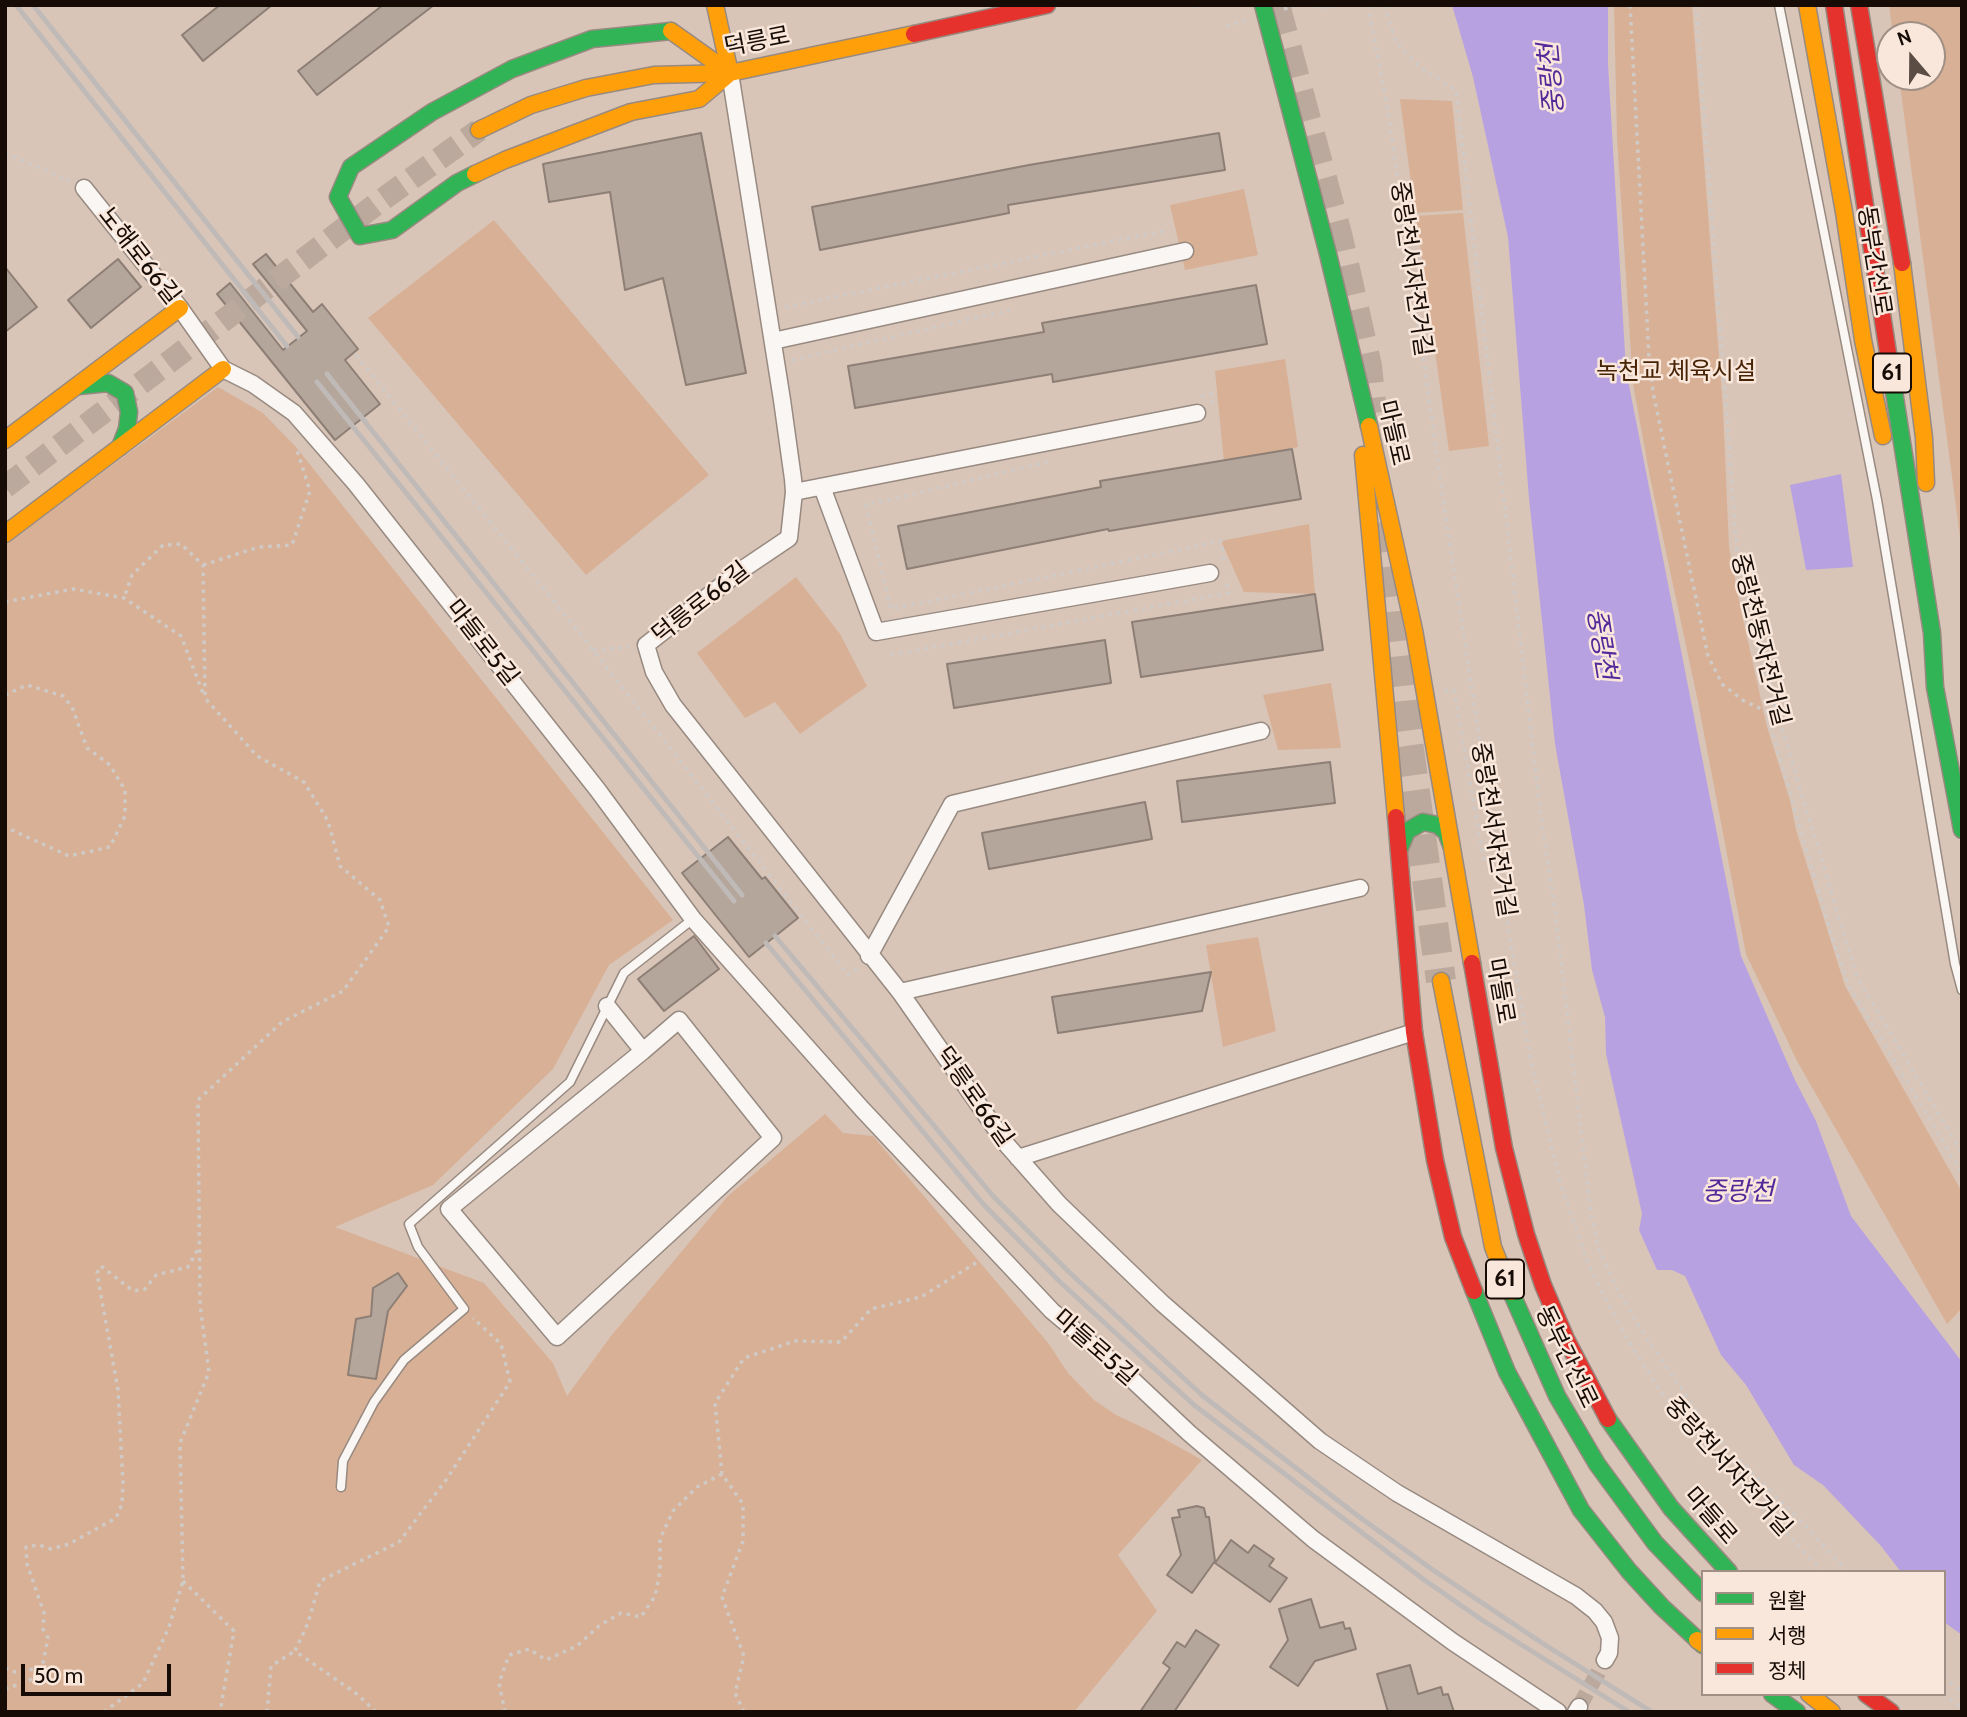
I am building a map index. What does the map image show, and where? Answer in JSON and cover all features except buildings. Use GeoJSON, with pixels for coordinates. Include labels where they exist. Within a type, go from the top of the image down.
{"type":"FeatureCollection","features":[{"type":"Feature","properties":{"kind":"main road"},"geometry":{"type":"LineString","coordinates":[[715,5],[730,72]]}},
{"type":"Feature","properties":{"kind":"main road","name":"덕릉로"},"geometry":{"type":"LineString","coordinates":[[479,130],[531,105],[586,88],[654,75],[730,72],[1047,5]]}},
{"type":"Feature","properties":{"kind":"main road","name":"마들로"},"geometry":{"type":"LineString","coordinates":[[1263,5],[1328,254],[1395,538],[1425,691],[1504,1148],[1526,1234],[1543,1285],[1566,1339],[1601,1409],[1671,1508],[1726,1570]]}},
{"type":"Feature","properties":{"kind":"main road","name":"동부간선로"},"geometry":{"type":"LineString","coordinates":[[1807,5],[1842,199],[1863,340],[1885,447]]}},
{"type":"Feature","properties":{"kind":"main road","name":"동부간선로"},"geometry":{"type":"LineString","coordinates":[[1834,5],[1929,611],[1935,687]]}},
{"type":"Feature","properties":{"kind":"main road"},"geometry":{"type":"LineString","coordinates":[[1861,8],[1906,285],[1924,438],[1929,611]]}},
{"type":"Feature","properties":{"kind":"main road"},"geometry":{"type":"LineString","coordinates":[[671,31],[730,72],[699,99],[631,112],[505,160],[457,183],[392,230],[360,236],[338,197],[351,167],[432,113],[512,69],[592,38],[671,31]]}},
{"type":"Feature","properties":{"kind":"main road"},"geometry":{"type":"LineString","coordinates":[[5,440],[180,309]]}},
{"type":"Feature","properties":{"kind":"main road","name":"마들로"},"geometry":{"type":"LineString","coordinates":[[1354,365],[1382,647],[1414,1032],[1435,1160],[1453,1237],[1507,1372],[1581,1510],[1629,1571],[1701,1643]]}},
{"type":"Feature","properties":{"kind":"main road"},"geometry":{"type":"LineString","coordinates":[[5,534],[223,369]]}},
{"type":"Feature","properties":{"kind":"main road"},"geometry":{"type":"LineString","coordinates":[[76,387],[108,383],[125,393],[129,412],[127,429],[120,447]]}},
{"type":"Feature","properties":{"kind":"main road","name":"동부간선로"},"geometry":{"type":"LineString","coordinates":[[1891,473],[1958,795],[1962,830]]}},
{"type":"Feature","properties":{"kind":"main road"},"geometry":{"type":"LineString","coordinates":[[1399,850],[1407,831],[1414,825],[1429,822],[1446,832],[1453,851]]}},
{"type":"Feature","properties":{"kind":"main road","name":"동부간선로"},"geometry":{"type":"LineString","coordinates":[[1441,981],[1493,1247],[1519,1313],[1557,1396],[1597,1464],[1655,1543],[1701,1591]]}},
{"type":"Feature","properties":{"kind":"main road"},"geometry":{"type":"LineString","coordinates":[[1760,1696],[1779,1712]]}},
{"type":"Feature","properties":{"kind":"main road"},"geometry":{"type":"LineString","coordinates":[[1775,1696],[1797,1712]]}},
{"type":"Feature","properties":{"kind":"main road"},"geometry":{"type":"LineString","coordinates":[[1812,1696],[1832,1712]]}},
{"type":"Feature","properties":{"kind":"main road"},"geometry":{"type":"LineString","coordinates":[[1869,1696],[1891,1712]]}},
{"type":"Feature","properties":{"kind":"street","name":"덕릉로66길"},"geometry":{"type":"LineString","coordinates":[[730,72],[794,492],[789,538],[740,571],[646,645],[654,672],[673,705],[900,992],[1007,1145],[1059,1205],[1162,1303],[1320,1441],[1397,1493],[1576,1596],[1595,1611],[1604,1622],[1611,1638],[1605,1660]]}},
{"type":"Feature","properties":{"kind":"street","name":"노해로66길"},"geometry":{"type":"LineString","coordinates":[[84,188],[180,309],[223,369],[253,384]]}},
{"type":"Feature","properties":{"kind":"street"},"geometry":{"type":"LineString","coordinates":[[773,341],[1185,251]]}},
{"type":"Feature","properties":{"kind":"street","name":"마들로5길"},"geometry":{"type":"LineString","coordinates":[[253,384],[294,412],[356,484],[589,779],[692,919],[862,1109],[1052,1311],[1313,1539],[1453,1642],[1558,1712]]}},
{"type":"Feature","properties":{"kind":"street"},"geometry":{"type":"LineString","coordinates":[[794,492],[1202,408]]}},
{"type":"Feature","properties":{"kind":"street"},"geometry":{"type":"LineString","coordinates":[[822,487],[876,632],[1210,573]]}},
{"type":"Feature","properties":{"kind":"street"},"geometry":{"type":"LineString","coordinates":[[871,958],[952,804],[1261,731]]}},
{"type":"Feature","properties":{"kind":"street"},"geometry":{"type":"LineString","coordinates":[[900,992],[1360,888]]}},
{"type":"Feature","properties":{"kind":"street"},"geometry":{"type":"LineString","coordinates":[[607,1006],[643,1051]]}},
{"type":"Feature","properties":{"kind":"street"},"geometry":{"type":"LineString","coordinates":[[679,1020],[773,1138],[557,1337],[449,1209],[643,1051],[679,1020]]}},
{"type":"Feature","properties":{"kind":"street"},"geometry":{"type":"LineString","coordinates":[[1018,1158],[1414,1032]]}},
{"type":"Feature","properties":{"kind":"lane"},"geometry":{"type":"LineString","coordinates":[[1779,5],[1877,500],[1955,964],[1962,990]]}},
{"type":"Feature","properties":{"kind":"lane"},"geometry":{"type":"LineString","coordinates":[[341,1487],[343,1461],[374,1402],[404,1360],[464,1309],[418,1247],[409,1224],[570,1082],[624,973],[692,919]]}},
{"type":"Feature","properties":{"kind":"path"},"geometry":{"type":"LineString","coordinates":[[1313,5],[1317,8],[1337,5]]}},
{"type":"Feature","properties":{"kind":"path","name":"중랑천서자전거길"},"geometry":{"type":"LineString","coordinates":[[1368,5],[1388,111],[1498,864],[1531,1062],[1559,1182],[1587,1261],[1627,1339],[1659,1389],[1692,1432],[1821,1570]]}},
{"type":"Feature","properties":{"kind":"path"},"geometry":{"type":"LineString","coordinates":[[1384,5],[1395,40],[1424,70],[1456,90],[1541,817],[1555,910],[1590,1206],[1598,1247],[1617,1289],[1644,1334],[1708,1428],[1806,1526],[1845,1570]]}},
{"type":"Feature","properties":{"kind":"path"},"geometry":{"type":"LineString","coordinates":[[1630,5],[1648,358],[1708,656],[1722,684],[1744,701],[1766,711],[1834,944],[1849,986],[1962,1173]]}},
{"type":"Feature","properties":{"kind":"path","name":"중랑천동자전거길"},"geometry":{"type":"LineString","coordinates":[[1696,5],[1737,552],[1753,632],[1857,977],[1962,1153]]}},
{"type":"Feature","properties":{"kind":"path","name":"노해로66길"},"geometry":{"type":"LineString","coordinates":[[5,153],[84,188]]}},
{"type":"Feature","properties":{"kind":"path"},"geometry":{"type":"LineString","coordinates":[[768,310],[1164,231]]}},
{"type":"Feature","properties":{"kind":"path"},"geometry":{"type":"LineString","coordinates":[[776,363],[1020,307]]}},
{"type":"Feature","properties":{"kind":"path"},"geometry":{"type":"LineString","coordinates":[[356,355],[593,650],[848,975],[871,958]]}},
{"type":"Feature","properties":{"kind":"path"},"geometry":{"type":"LineString","coordinates":[[202,565],[259,547],[292,545],[310,491],[296,447]]}},
{"type":"Feature","properties":{"kind":"path"},"geometry":{"type":"LineString","coordinates":[[891,655],[1228,593],[1221,541],[891,609],[866,505],[1053,461]]}},
{"type":"Feature","properties":{"kind":"path"},"geometry":{"type":"LineString","coordinates":[[124,598],[132,575],[163,545],[181,544],[202,565],[205,698]]}},
{"type":"Feature","properties":{"kind":"path"},"geometry":{"type":"LineString","coordinates":[[5,602],[73,589],[124,598],[181,636],[205,698],[257,756],[304,782],[328,821],[340,866],[380,900],[389,927],[343,991],[282,1022],[198,1100],[200,1304],[209,1372],[180,1443],[183,1581],[169,1626],[142,1683],[104,1712]]}},
{"type":"Feature","properties":{"kind":"path"},"geometry":{"type":"LineString","coordinates":[[593,650],[646,645]]}},
{"type":"Feature","properties":{"kind":"path"},"geometry":{"type":"LineString","coordinates":[[5,695],[27,685],[63,696],[72,707],[87,748],[110,765],[125,790],[125,816],[110,846],[69,856],[5,827]]}},
{"type":"Feature","properties":{"kind":"path"},"geometry":{"type":"LineString","coordinates":[[1425,691],[1454,690],[1485,861],[1498,864]]}},
{"type":"Feature","properties":{"kind":"path"},"geometry":{"type":"LineString","coordinates":[[5,1689],[29,1681],[42,1668],[48,1638],[43,1629],[44,1613],[27,1564],[26,1547],[38,1545],[51,1549],[69,1544],[116,1518],[122,1504],[118,1390],[97,1273],[101,1266],[134,1292],[145,1289],[156,1275],[188,1267],[199,1247]]}},
{"type":"Feature","properties":{"kind":"path"},"geometry":{"type":"LineString","coordinates":[[744,1712],[735,1693],[744,1656],[722,1597],[743,1541],[743,1504],[722,1474],[715,1404],[744,1358],[795,1341],[841,1342],[871,1309],[921,1297],[979,1261]]}},
{"type":"Feature","properties":{"kind":"path"},"geometry":{"type":"LineString","coordinates":[[268,1712],[266,1709],[271,1665],[296,1651],[309,1623],[320,1581],[399,1542],[446,1480],[510,1382],[501,1344],[464,1309]]}},
{"type":"Feature","properties":{"kind":"path"},"geometry":{"type":"LineString","coordinates":[[505,1712],[499,1683],[509,1656],[528,1649],[547,1660],[577,1646],[600,1625],[621,1613],[641,1617],[654,1596],[660,1571],[660,1539],[673,1511],[696,1487],[722,1474]]}},
{"type":"Feature","properties":{"kind":"path"},"geometry":{"type":"LineString","coordinates":[[183,1581],[234,1631],[220,1712]]}},
{"type":"Feature","properties":{"kind":"path"},"geometry":{"type":"LineString","coordinates":[[296,1651],[357,1694],[376,1712]]}},
{"type":"Feature","properties":{"kind":"path"},"geometry":{"type":"LineString","coordinates":[[5,1668],[15,1672],[42,1668]]}},
{"type":"Feature","properties":{"kind":"path"},"geometry":{"type":"LineString","coordinates":[[1946,1678],[1962,1693]]}},
{"type":"Feature","properties":{"kind":"path"},"geometry":{"type":"LineString","coordinates":[[1946,1696],[1962,1708]]}},
{"type":"Feature","properties":{"kind":"green space","name":"녹천교 체육시설"},"geometry":{"type":"Polygon","coordinates":[[[1614,5],[1692,5],[1723,409],[1729,547],[1741,610],[1767,727],[1845,986],[1962,1192],[1962,1308],[1947,1324],[1797,1061],[1746,954],[1633,384],[1617,138],[1614,5]]]}},
{"type":"Feature","properties":{"kind":"green space"},"geometry":{"type":"Polygon","coordinates":[[[1889,5],[1962,5],[1962,552],[1901,91],[1946,91],[1946,21],[1891,21],[1889,5]]]}},
{"type":"Feature","properties":{"kind":"green space"},"geometry":{"type":"Polygon","coordinates":[[[1400,99],[1452,101],[1463,210],[1415,213],[1400,99]]]}},
{"type":"Feature","properties":{"kind":"green space"},"geometry":{"type":"Polygon","coordinates":[[[1244,189],[1258,255],[1185,270],[1170,205],[1244,189]]]}},
{"type":"Feature","properties":{"kind":"green space"},"geometry":{"type":"Polygon","coordinates":[[[1463,213],[1489,446],[1449,451],[1416,216],[1463,213]]]}},
{"type":"Feature","properties":{"kind":"green space"},"geometry":{"type":"Polygon","coordinates":[[[494,220],[709,475],[586,575],[368,318],[494,220]]]}},
{"type":"Feature","properties":{"kind":"green space"},"geometry":{"type":"Polygon","coordinates":[[[1285,359],[1298,447],[1224,462],[1215,371],[1285,359]]]}},
{"type":"Feature","properties":{"kind":"green space"},"geometry":{"type":"Polygon","coordinates":[[[218,387],[263,413],[296,447],[673,920],[609,965],[553,1069],[433,1185],[335,1227],[484,1283],[553,1363],[567,1396],[611,1336],[728,1196],[825,1114],[843,1133],[873,1136],[1049,1344],[1068,1373],[1094,1400],[1116,1415],[1202,1460],[1118,1555],[1157,1611],[1074,1712],[5,1712],[5,545],[218,387]]]}},
{"type":"Feature","properties":{"kind":"green space"},"geometry":{"type":"Polygon","coordinates":[[[1309,524],[1315,594],[1244,592],[1221,541],[1309,524]]]}},
{"type":"Feature","properties":{"kind":"green space"},"geometry":{"type":"Polygon","coordinates":[[[796,577],[840,634],[867,686],[800,734],[775,702],[745,718],[697,653],[796,577]]]}},
{"type":"Feature","properties":{"kind":"green space"},"geometry":{"type":"Polygon","coordinates":[[[1331,683],[1341,748],[1278,750],[1263,695],[1331,683]]]}},
{"type":"Feature","properties":{"kind":"green space"},"geometry":{"type":"Polygon","coordinates":[[[1258,937],[1276,1031],[1223,1047],[1206,945],[1258,937]]]}},
{"type":"Feature","properties":{"kind":"water","name":"중랑천"},"geometry":{"type":"Polygon","coordinates":[[[1452,5],[1608,5],[1608,64],[1626,370],[1741,956],[1794,1078],[1816,1121],[1851,1216],[1962,1362],[1962,1635],[1946,1623],[1946,1570],[1899,1570],[1881,1546],[1823,1485],[1794,1465],[1746,1385],[1721,1355],[1685,1276],[1672,1270],[1657,1270],[1639,1230],[1642,1214],[1606,1054],[1605,1017],[1592,970],[1584,905],[1555,744],[1529,498],[1508,237],[1473,77],[1452,5]]]}},
{"type":"Feature","properties":{"kind":"water"},"geometry":{"type":"Polygon","coordinates":[[[1841,474],[1853,567],[1806,570],[1790,485],[1841,474]]]}},
{"type":"Feature","properties":{"kind":"tunnel"},"geometry":{"type":"LineString","coordinates":[[1275,5],[1338,238],[1367,366],[1372,413]]}},
{"type":"Feature","properties":{"kind":"tunnel"},"geometry":{"type":"LineString","coordinates":[[5,487],[379,202],[479,130]]}},
{"type":"Feature","properties":{"kind":"tunnel"},"geometry":{"type":"LineString","coordinates":[[1384,522],[1405,720],[1441,981]]}},
{"type":"Feature","properties":{"kind":"tunnel"},"geometry":{"type":"LineString","coordinates":[[1579,1707],[1605,1660]]}},
{"type":"Feature","properties":{"kind":"railway"},"geometry":{"type":"LineString","coordinates":[[16,5],[287,346]]}},
{"type":"Feature","properties":{"kind":"railway"},"geometry":{"type":"LineString","coordinates":[[33,5],[298,337]]}},
{"type":"Feature","properties":{"kind":"railway"},"geometry":{"type":"LineString","coordinates":[[327,374],[742,895]]}},
{"type":"Feature","properties":{"kind":"railway"},"geometry":{"type":"LineString","coordinates":[[317,382],[734,901]]}},
{"type":"Feature","properties":{"kind":"railway"},"geometry":{"type":"LineString","coordinates":[[775,936],[993,1196],[1069,1272],[1203,1396],[1358,1516],[1433,1570],[1652,1712]]}},
{"type":"Feature","properties":{"kind":"railway"},"geometry":{"type":"LineString","coordinates":[[766,943],[984,1205],[1059,1281],[1194,1405],[1423,1579],[1482,1620],[1629,1712]]}},
{"type":"Feature","properties":{"kind":"traffic: fast"},"geometry":{"type":"LineString","coordinates":[[1263,5],[1328,254],[1369,426]]}},
{"type":"Feature","properties":{"kind":"traffic: fast"},"geometry":{"type":"LineString","coordinates":[[475,174],[457,183],[392,230],[360,236],[338,197],[351,167],[432,112],[512,69],[592,39],[671,31]]}},
{"type":"Feature","properties":{"kind":"traffic: fast"},"geometry":{"type":"LineString","coordinates":[[79,386],[108,383],[125,393],[129,412],[127,429],[120,447]]}},
{"type":"Feature","properties":{"kind":"traffic: fast"},"geometry":{"type":"LineString","coordinates":[[1893,385],[1932,633],[1935,687],[1962,830]]}},
{"type":"Feature","properties":{"kind":"traffic: fast"},"geometry":{"type":"LineString","coordinates":[[1399,850],[1407,831],[1423,822],[1438,825],[1446,832],[1451,845]]}},
{"type":"Feature","properties":{"kind":"traffic: fast"},"geometry":{"type":"LineString","coordinates":[[1474,1291],[1507,1372],[1581,1510],[1629,1571],[1701,1643]]}},
{"type":"Feature","properties":{"kind":"traffic: fast"},"geometry":{"type":"LineString","coordinates":[[1511,1292],[1557,1396],[1597,1464],[1655,1543],[1701,1591]]}},
{"type":"Feature","properties":{"kind":"traffic: fast"},"geometry":{"type":"LineString","coordinates":[[1608,1419],[1671,1508],[1727,1570]]}},
{"type":"Feature","properties":{"kind":"traffic: fast"},"geometry":{"type":"LineString","coordinates":[[1775,1696],[1797,1712]]}},
{"type":"Feature","properties":{"kind":"traffic: slow"},"geometry":{"type":"LineString","coordinates":[[715,5],[730,73]]}},
{"type":"Feature","properties":{"kind":"traffic: slow"},"geometry":{"type":"LineString","coordinates":[[1807,5],[1844,212],[1863,340],[1883,436]]}},
{"type":"Feature","properties":{"kind":"traffic: slow"},"geometry":{"type":"LineString","coordinates":[[475,174],[631,112],[699,99],[730,73],[671,31]]}},
{"type":"Feature","properties":{"kind":"traffic: slow"},"geometry":{"type":"LineString","coordinates":[[479,130],[531,105],[586,88],[654,75],[730,73],[914,34]]}},
{"type":"Feature","properties":{"kind":"traffic: slow"},"geometry":{"type":"LineString","coordinates":[[1902,263],[1924,438],[1926,483]]}},
{"type":"Feature","properties":{"kind":"traffic: slow"},"geometry":{"type":"LineString","coordinates":[[5,440],[180,308]]}},
{"type":"Feature","properties":{"kind":"traffic: slow"},"geometry":{"type":"LineString","coordinates":[[5,534],[223,369]]}},
{"type":"Feature","properties":{"kind":"traffic: slow"},"geometry":{"type":"LineString","coordinates":[[1369,426],[1414,630],[1472,963]]}},
{"type":"Feature","properties":{"kind":"traffic: slow"},"geometry":{"type":"LineString","coordinates":[[1363,455],[1396,817]]}},
{"type":"Feature","properties":{"kind":"traffic: slow"},"geometry":{"type":"LineString","coordinates":[[1441,981],[1493,1247],[1511,1292]]}},
{"type":"Feature","properties":{"kind":"traffic: slow"},"geometry":{"type":"LineString","coordinates":[[1697,1640],[1701,1643]]}},
{"type":"Feature","properties":{"kind":"traffic: slow"},"geometry":{"type":"LineString","coordinates":[[1812,1696],[1832,1712]]}},
{"type":"Feature","properties":{"kind":"traffic: jam"},"geometry":{"type":"LineString","coordinates":[[914,34],[1047,5]]}},
{"type":"Feature","properties":{"kind":"traffic: jam"},"geometry":{"type":"LineString","coordinates":[[1834,5],[1893,385]]}},
{"type":"Feature","properties":{"kind":"traffic: jam"},"geometry":{"type":"LineString","coordinates":[[1859,5],[1902,263]]}},
{"type":"Feature","properties":{"kind":"traffic: jam"},"geometry":{"type":"LineString","coordinates":[[1396,817],[1414,1032],[1435,1160],[1453,1237],[1474,1291]]}},
{"type":"Feature","properties":{"kind":"traffic: jam"},"geometry":{"type":"LineString","coordinates":[[1472,963],[1504,1148],[1526,1234],[1543,1285],[1566,1339],[1608,1419]]}},
{"type":"Feature","properties":{"kind":"traffic: jam"},"geometry":{"type":"LineString","coordinates":[[1869,1696],[1891,1712]]}}]}
